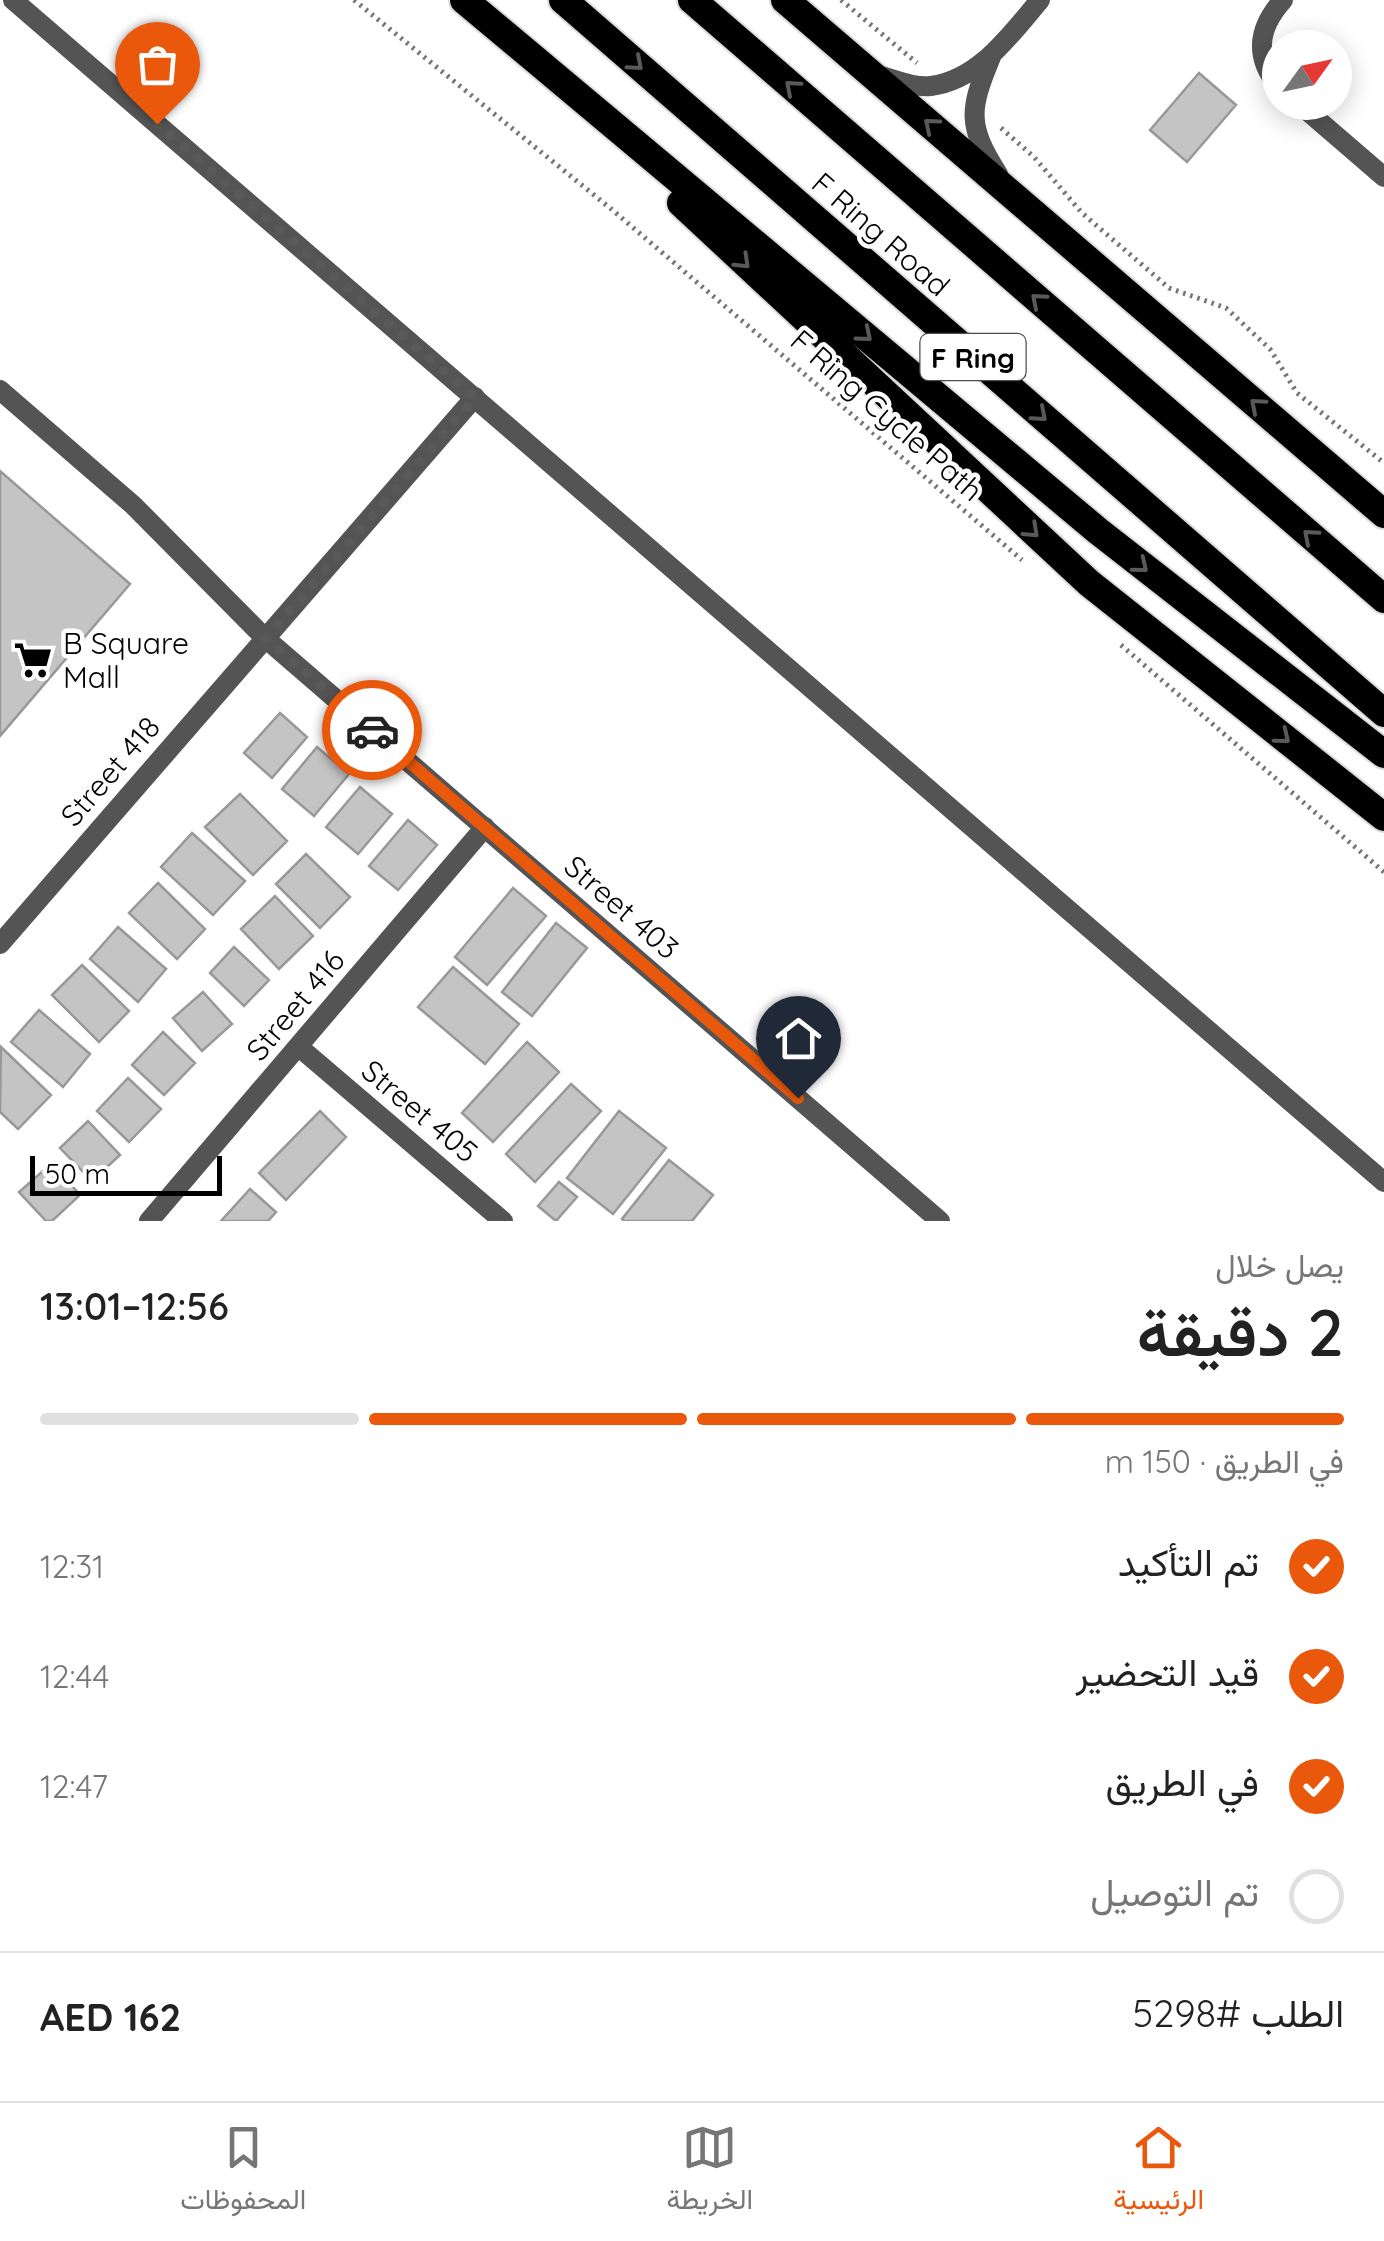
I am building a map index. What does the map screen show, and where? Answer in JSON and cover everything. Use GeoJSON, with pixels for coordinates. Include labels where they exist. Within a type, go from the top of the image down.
{"type":"FeatureCollection","features":[{"type":"Feature","properties":{"kind":"highway"},"geometry":{"type":"LineString","coordinates":[[464,0],[1098,531],[1384,754]]}},
{"type":"Feature","properties":{"kind":"highway","name":"F Ring Road"},"geometry":{"type":"LineString","coordinates":[[562,0],[1384,713]]}},
{"type":"Feature","properties":{"kind":"highway","name":"F Ring Road"},"geometry":{"type":"LineString","coordinates":[[692,0],[1384,600]]}},
{"type":"Feature","properties":{"kind":"highway"},"geometry":{"type":"LineString","coordinates":[[785,0],[1384,514]]}},
{"type":"Feature","properties":{"kind":"highway"},"geometry":{"type":"LineString","coordinates":[[521,49],[778,297],[1089,582],[1384,818]]}},
{"type":"Feature","properties":{"kind":"street"},"geometry":{"type":"LineString","coordinates":[[13,0],[1384,1182]]}},
{"type":"Feature","properties":{"kind":"street"},"geometry":{"type":"LineString","coordinates":[[869,73],[914,85],[942,83],[964,74],[992,56],[1040,0]]}},
{"type":"Feature","properties":{"kind":"street"},"geometry":{"type":"LineString","coordinates":[[1262,57],[1262,30],[1282,0]]}},
{"type":"Feature","properties":{"kind":"street"},"geometry":{"type":"LineString","coordinates":[[992,56],[974,104],[974,125],[980,146],[1009,192]]}},
{"type":"Feature","properties":{"kind":"street"},"geometry":{"type":"LineString","coordinates":[[1318,120],[1384,177]]}},
{"type":"Feature","properties":{"kind":"street","name":"Street 403"},"geometry":{"type":"LineString","coordinates":[[0,390],[132,506],[266,638],[940,1221]]}},
{"type":"Feature","properties":{"kind":"street","name":"Street 418"},"geometry":{"type":"LineString","coordinates":[[0,944],[475,398]]}},
{"type":"Feature","properties":{"kind":"street","name":"Street 416"},"geometry":{"type":"LineString","coordinates":[[148,1221],[485,827]]}},
{"type":"Feature","properties":{"kind":"street","name":"Street 405"},"geometry":{"type":"LineString","coordinates":[[298,1048],[504,1221]]}},
{"type":"Feature","properties":{"kind":"path","name":"F Ring Cycle Path"},"geometry":{"type":"LineString","coordinates":[[354,0],[610,208],[1022,560]]}},
{"type":"Feature","properties":{"kind":"path"},"geometry":{"type":"LineString","coordinates":[[840,0],[942,83]]}},
{"type":"Feature","properties":{"kind":"path"},"geometry":{"type":"LineString","coordinates":[[974,104],[1034,157],[1082,213],[1169,288],[1226,308],[1270,349],[1297,393],[1384,463]]}},
{"type":"Feature","properties":{"kind":"path"},"geometry":{"type":"LineString","coordinates":[[1112,638],[1384,872]]}},
{"type":"Feature","properties":{"kind":"building"},"geometry":{"type":"Polygon","coordinates":[[[1199,73],[1236,105],[1187,162],[1150,130],[1199,73]]]}},
{"type":"Feature","properties":{"kind":"building","name":"B Square Mall"},"geometry":{"type":"Polygon","coordinates":[[[0,471],[130,584],[0,736],[0,471]]]}},
{"type":"Feature","properties":{"kind":"building"},"geometry":{"type":"Polygon","coordinates":[[[280,713],[307,737],[272,778],[244,753],[280,713]]]}},
{"type":"Feature","properties":{"kind":"building"},"geometry":{"type":"Polygon","coordinates":[[[317,747],[349,774],[314,816],[282,789],[317,747]]]}},
{"type":"Feature","properties":{"kind":"building"},"geometry":{"type":"Polygon","coordinates":[[[360,787],[392,814],[358,854],[326,827],[360,787]]]}},
{"type":"Feature","properties":{"kind":"building"},"geometry":{"type":"Polygon","coordinates":[[[240,794],[287,841],[253,875],[205,827],[240,794]]]}},
{"type":"Feature","properties":{"kind":"building"},"geometry":{"type":"Polygon","coordinates":[[[408,820],[437,845],[398,890],[369,866],[408,820]]]}},
{"type":"Feature","properties":{"kind":"building"},"geometry":{"type":"Polygon","coordinates":[[[192,833],[245,881],[213,915],[161,867],[192,833]]]}},
{"type":"Feature","properties":{"kind":"building"},"geometry":{"type":"Polygon","coordinates":[[[306,854],[350,897],[320,928],[276,884],[306,854]]]}},
{"type":"Feature","properties":{"kind":"building"},"geometry":{"type":"Polygon","coordinates":[[[158,883],[205,929],[177,959],[129,913],[158,883]]]}},
{"type":"Feature","properties":{"kind":"building"},"geometry":{"type":"Polygon","coordinates":[[[513,888],[546,916],[487,985],[455,957],[513,888]]]}},
{"type":"Feature","properties":{"kind":"building"},"geometry":{"type":"Polygon","coordinates":[[[275,896],[313,936],[279,969],[241,929],[275,896]]]}},
{"type":"Feature","properties":{"kind":"building"},"geometry":{"type":"Polygon","coordinates":[[[556,923],[587,948],[532,1016],[502,992],[556,923]]]}},
{"type":"Feature","properties":{"kind":"building"},"geometry":{"type":"Polygon","coordinates":[[[118,927],[166,969],[138,1002],[90,959],[118,927]]]}},
{"type":"Feature","properties":{"kind":"building"},"geometry":{"type":"Polygon","coordinates":[[[234,947],[269,980],[244,1006],[210,973],[234,947]]]}},
{"type":"Feature","properties":{"kind":"building"},"geometry":{"type":"Polygon","coordinates":[[[82,965],[129,1011],[99,1042],[52,995],[82,965]]]}},
{"type":"Feature","properties":{"kind":"building"},"geometry":{"type":"Polygon","coordinates":[[[453,967],[519,1024],[485,1064],[418,1007],[453,967]]]}},
{"type":"Feature","properties":{"kind":"building"},"geometry":{"type":"Polygon","coordinates":[[[203,992],[232,1024],[202,1051],[173,1018],[203,992]]]}},
{"type":"Feature","properties":{"kind":"building"},"geometry":{"type":"Polygon","coordinates":[[[39,1010],[90,1054],[63,1087],[11,1042],[39,1010]]]}},
{"type":"Feature","properties":{"kind":"building"},"geometry":{"type":"Polygon","coordinates":[[[163,1032],[195,1063],[164,1095],[132,1065],[163,1032]]]}},
{"type":"Feature","properties":{"kind":"building"},"geometry":{"type":"Polygon","coordinates":[[[527,1042],[559,1072],[493,1142],[462,1113],[527,1042]]]}},
{"type":"Feature","properties":{"kind":"building"},"geometry":{"type":"Polygon","coordinates":[[[1,1047],[51,1095],[18,1129],[0,1112],[1,1047]]]}},
{"type":"Feature","properties":{"kind":"building"},"geometry":{"type":"Polygon","coordinates":[[[128,1078],[161,1109],[129,1142],[97,1111],[128,1078]]]}},
{"type":"Feature","properties":{"kind":"building"},"geometry":{"type":"Polygon","coordinates":[[[571,1084],[601,1111],[535,1182],[506,1154],[571,1084]]]}},
{"type":"Feature","properties":{"kind":"building"},"geometry":{"type":"Polygon","coordinates":[[[320,1111],[346,1137],[286,1200],[259,1173],[320,1111]]]}},
{"type":"Feature","properties":{"kind":"building"},"geometry":{"type":"Polygon","coordinates":[[[619,1111],[666,1148],[613,1214],[567,1178],[619,1111]]]}},
{"type":"Feature","properties":{"kind":"building"},"geometry":{"type":"Polygon","coordinates":[[[88,1121],[120,1155],[92,1181],[60,1148],[88,1121]]]}},
{"type":"Feature","properties":{"kind":"building"},"geometry":{"type":"Polygon","coordinates":[[[669,1160],[713,1195],[692,1221],[624,1221],[622,1219],[669,1160]]]}},
{"type":"Feature","properties":{"kind":"building"},"geometry":{"type":"Polygon","coordinates":[[[52,1163],[80,1195],[52,1221],[46,1221],[19,1192],[52,1163]]]}},
{"type":"Feature","properties":{"kind":"building"},"geometry":{"type":"Polygon","coordinates":[[[559,1182],[577,1197],[556,1221],[538,1206],[559,1182]]]}},
{"type":"Feature","properties":{"kind":"building"},"geometry":{"type":"Polygon","coordinates":[[[250,1189],[276,1212],[268,1221],[221,1221],[250,1189]]]}},
{"type":"Feature","properties":{"kind":"way so far"},"geometry":{"type":"LineString","coordinates":[[157,124],[475,398],[266,638],[372,730]]}},
{"type":"Feature","properties":{"kind":"place","name":"B Square Mall"},"geometry":{"type":"Point","coordinates":[33,660]}},
{"type":"Feature","properties":{"kind":"route"},"geometry":{"type":"LineString","coordinates":[[372,730],[798,1098]]}}]}
